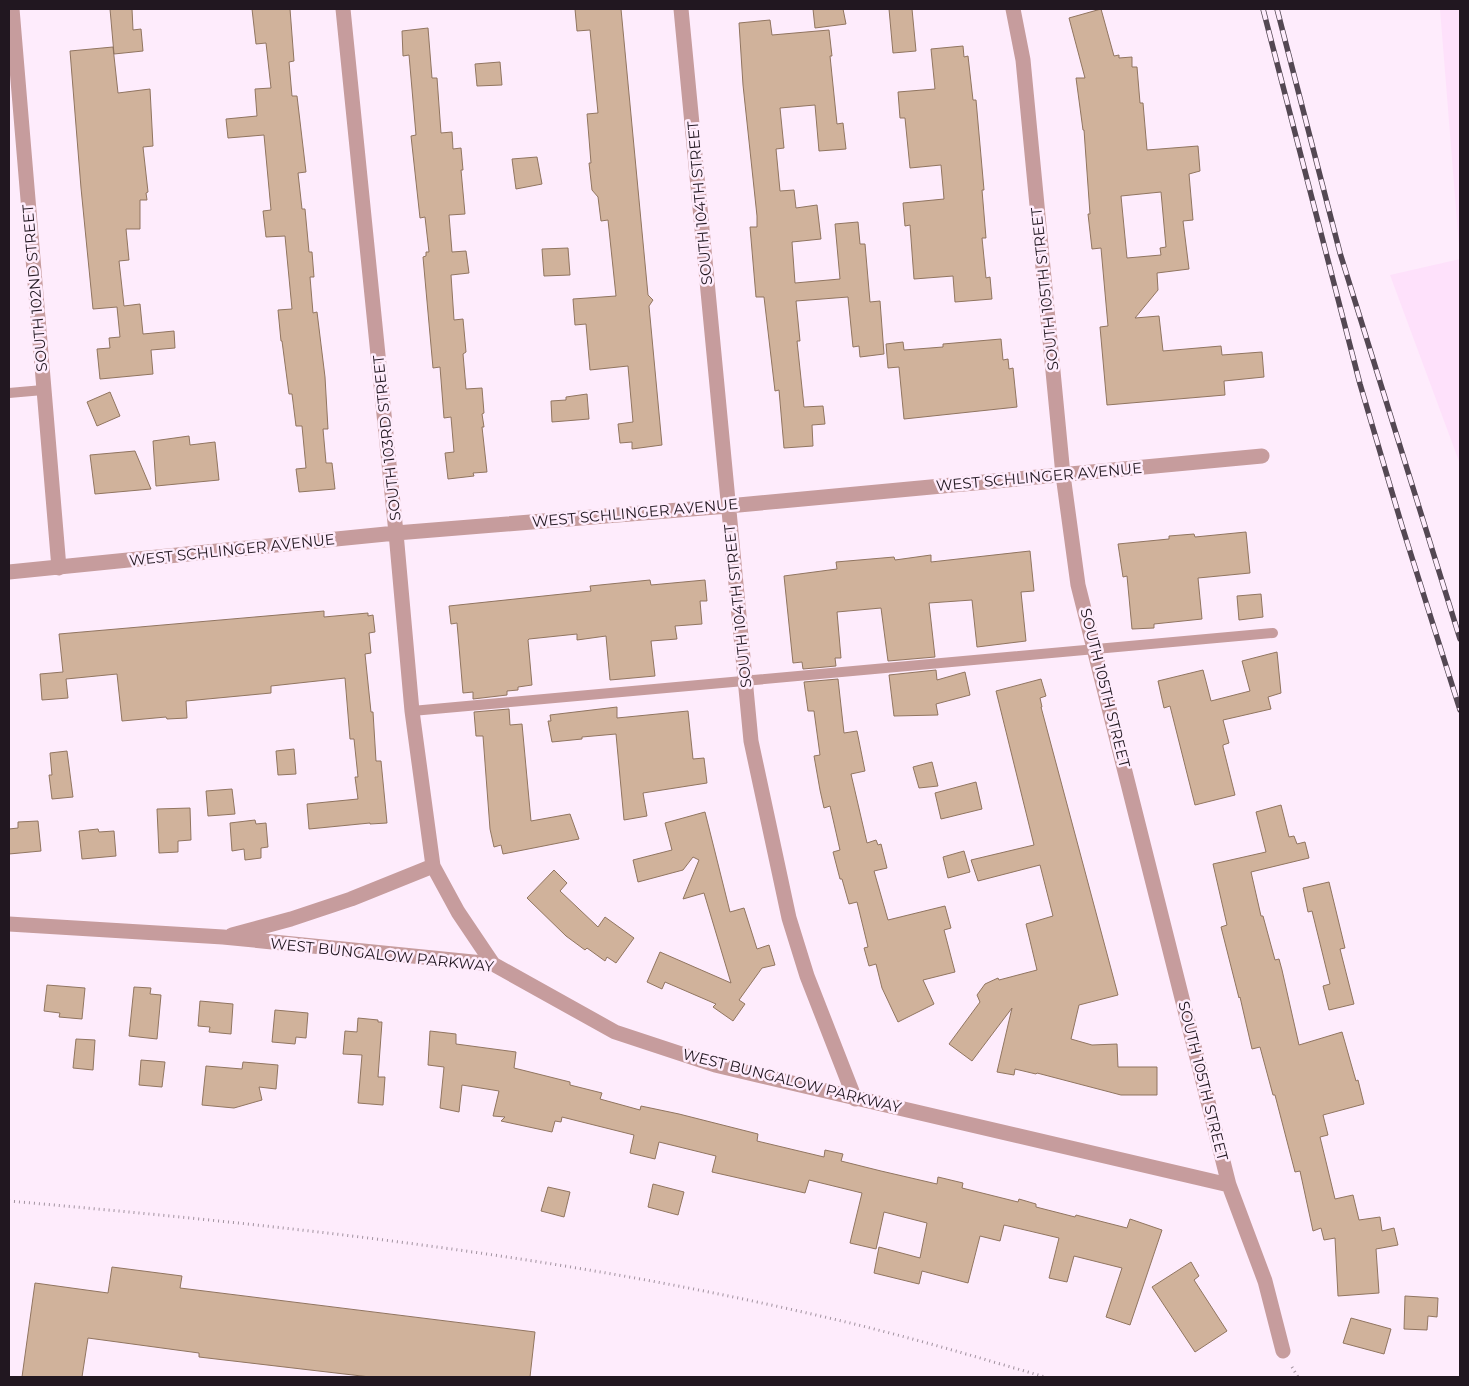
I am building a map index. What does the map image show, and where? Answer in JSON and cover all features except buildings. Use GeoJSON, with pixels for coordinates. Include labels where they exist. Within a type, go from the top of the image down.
{"type":"FeatureCollection","features":[{"type":"Feature","properties":{"kind":"street","name":"SOUTH 102ND STREET"},"geometry":{"type":"LineString","coordinates":[[12,9],[59,568]]}},
{"type":"Feature","properties":{"kind":"street","name":"SOUTH 103RD STREET"},"geometry":{"type":"LineString","coordinates":[[343,9],[412,711],[433,866],[458,912],[494,964]]}},
{"type":"Feature","properties":{"kind":"street","name":"SOUTH 104TH STREET"},"geometry":{"type":"LineString","coordinates":[[681,9],[751,741],[789,918],[807,976],[855,1099]]}},
{"type":"Feature","properties":{"kind":"street","name":"SOUTH 105TH STREET"},"geometry":{"type":"LineString","coordinates":[[1013,9],[1023,60],[1063,475],[1078,585],[1229,1185],[1265,1281],[1283,1351]]}},
{"type":"Feature","properties":{"kind":"street","name":"WEST SCHLINGER AVENUE"},"geometry":{"type":"LineString","coordinates":[[9,572],[396,533],[728,506],[1262,456]]}},
{"type":"Feature","properties":{"kind":"street"},"geometry":{"type":"LineString","coordinates":[[223,938],[300,916],[433,866]]}},
{"type":"Feature","properties":{"kind":"street","name":"WEST BUNGALOW PARKWAY"},"geometry":{"type":"LineString","coordinates":[[9,924],[223,938],[494,964],[615,1032],[715,1065],[1229,1185]]}},
{"type":"Feature","properties":{"kind":"lane"},"geometry":{"type":"LineString","coordinates":[[9,393],[43,390]]}},
{"type":"Feature","properties":{"kind":"lane"},"geometry":{"type":"LineString","coordinates":[[412,711],[1273,633]]}},
{"type":"Feature","properties":{"kind":"path"},"geometry":{"type":"LineString","coordinates":[[9,1201],[155,1214],[326,1233],[543,1262],[682,1287],[821,1316],[955,1351],[1044,1377]]}},
{"type":"Feature","properties":{"kind":"shaded area"},"geometry":{"type":"Polygon","coordinates":[[[1440,9],[1460,9],[1460,259],[1440,9]]]}},
{"type":"Feature","properties":{"kind":"shaded area"},"geometry":{"type":"Polygon","coordinates":[[[1460,259],[1460,464],[1390,275],[1460,259]]]}},
{"type":"Feature","properties":{"kind":"railway"},"geometry":{"type":"LineString","coordinates":[[1263,9],[1360,384],[1460,710]]}},
{"type":"Feature","properties":{"kind":"railway"},"geometry":{"type":"LineString","coordinates":[[1277,9],[1340,253],[1460,639]]}}]}
